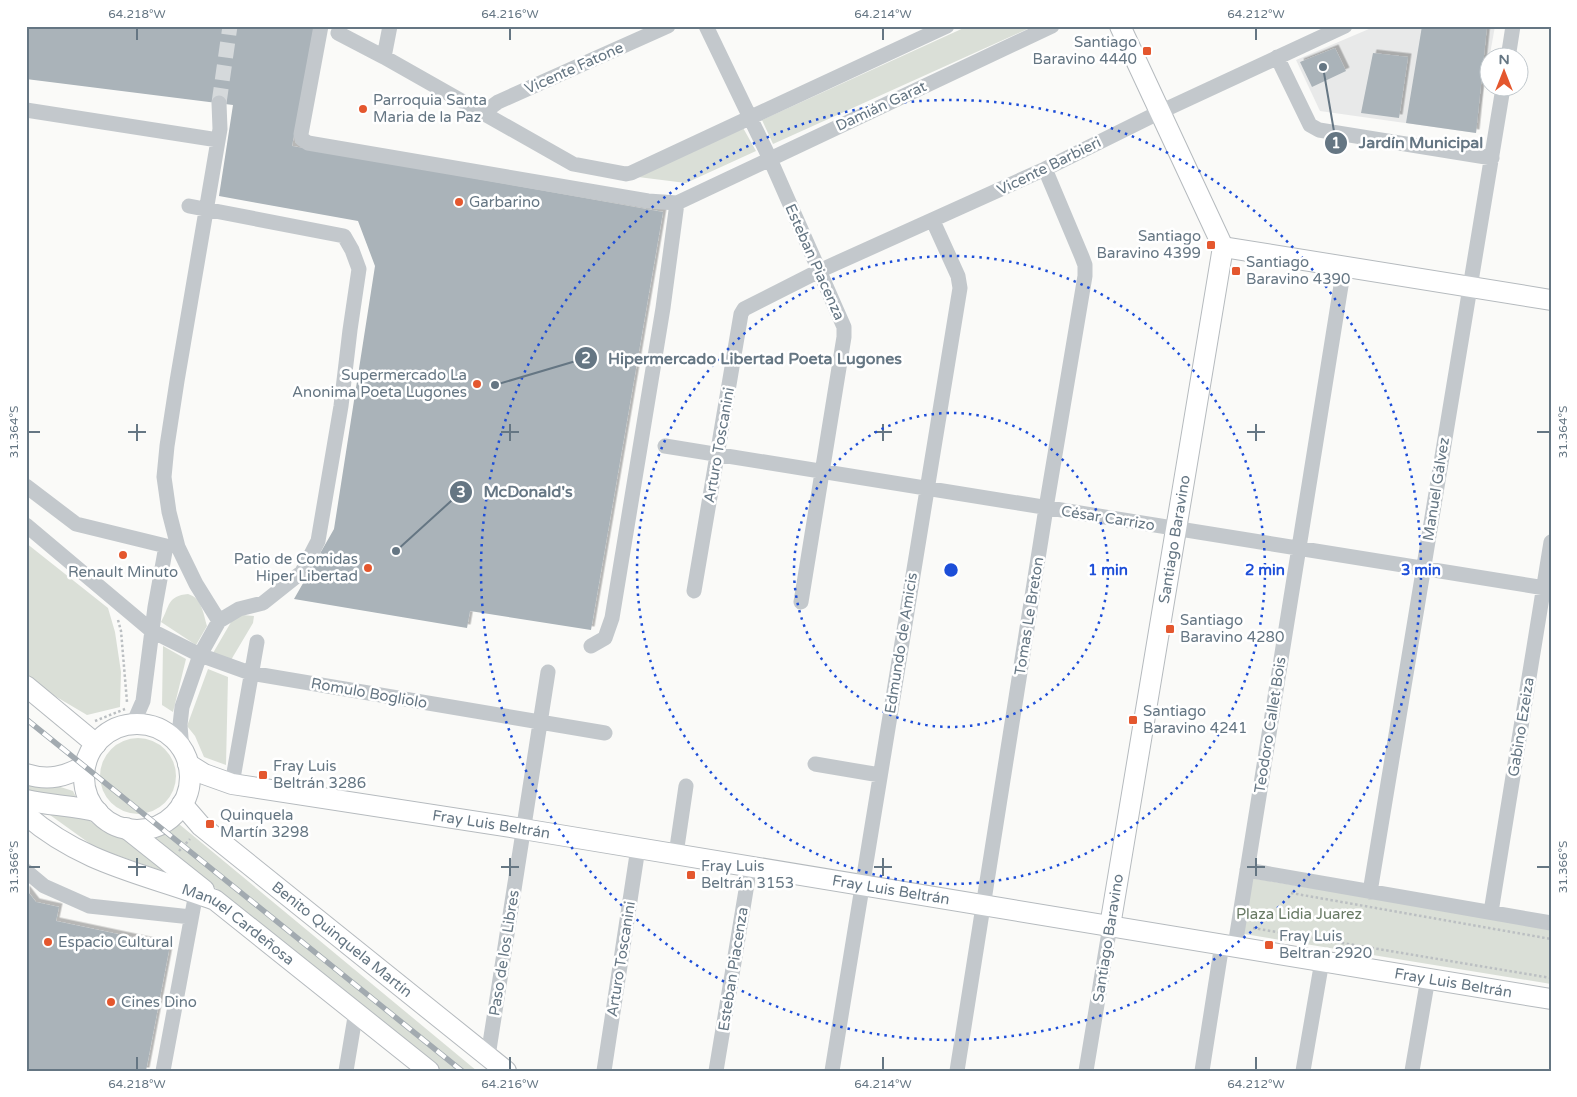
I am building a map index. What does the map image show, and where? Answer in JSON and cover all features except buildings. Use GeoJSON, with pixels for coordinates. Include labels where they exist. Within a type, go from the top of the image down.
{"type":"FeatureCollection","features":[{"type":"Feature","properties":{"kind":"main road"},"geometry":{"type":"LineString","coordinates":[[1120,26],[1223,247],[1551,300]]}},
{"type":"Feature","properties":{"kind":"main road","name":"Santiago Baravino"},"geometry":{"type":"LineString","coordinates":[[1110,926],[1223,247]]}},
{"type":"Feature","properties":{"kind":"main road"},"geometry":{"type":"LineString","coordinates":[[26,686],[90,739]]}},
{"type":"Feature","properties":{"kind":"main road"},"geometry":{"type":"LineString","coordinates":[[90,739],[133,724],[147,725],[161,730],[173,738],[185,757],[204,774],[232,784]]}},
{"type":"Feature","properties":{"kind":"main road"},"geometry":{"type":"LineString","coordinates":[[90,739],[84,778],[87,792],[98,812],[108,820],[126,828],[215,900]]}},
{"type":"Feature","properties":{"kind":"main road"},"geometry":{"type":"LineString","coordinates":[[184,799],[190,779],[185,757]]}},
{"type":"Feature","properties":{"kind":"main road"},"geometry":{"type":"LineString","coordinates":[[26,774],[46,777],[64,776],[85,766]]}},
{"type":"Feature","properties":{"kind":"main road"},"geometry":{"type":"LineString","coordinates":[[126,828],[139,829],[157,826],[166,821],[184,799],[198,789],[232,784]]}},
{"type":"Feature","properties":{"kind":"main road","name":"Fray Luis Beltrán"},"geometry":{"type":"LineString","coordinates":[[232,784],[750,866],[1551,999]]}},
{"type":"Feature","properties":{"kind":"main road","name":"Benito Quinquela Martín"},"geometry":{"type":"LineString","coordinates":[[184,799],[201,826],[506,1071]]}},
{"type":"Feature","properties":{"kind":"main road"},"geometry":{"type":"LineString","coordinates":[[26,800],[59,806],[80,807],[98,812]]}},
{"type":"Feature","properties":{"kind":"main road","name":"Manuel Cardeñosa"},"geometry":{"type":"LineString","coordinates":[[26,815],[50,835],[98,860],[215,900],[430,1071]]}},
{"type":"Feature","properties":{"kind":"street"},"geometry":{"type":"LineString","coordinates":[[321,26],[301,134],[302,139],[308,143],[648,201],[677,203],[663,308],[612,618],[605,638],[591,646]]}},
{"type":"Feature","properties":{"kind":"street"},"geometry":{"type":"LineString","coordinates":[[384,57],[390,26]]}},
{"type":"Feature","properties":{"kind":"street","name":"Vicente Fatone"},"geometry":{"type":"LineString","coordinates":[[483,114],[498,102],[668,26]]}},
{"type":"Feature","properties":{"kind":"street","name":"Esteban Piacenza"},"geometry":{"type":"LineString","coordinates":[[706,26],[770,159],[819,272],[842,319],[844,337],[801,602]]}},
{"type":"Feature","properties":{"kind":"street"},"geometry":{"type":"LineString","coordinates":[[338,33],[573,164],[626,174],[946,26]]}},
{"type":"Feature","properties":{"kind":"street","name":"Damián Garat"},"geometry":{"type":"LineString","coordinates":[[677,203],[1052,26]]}},
{"type":"Feature","properties":{"kind":"street","name":"Vicente Barbieri"},"geometry":{"type":"LineString","coordinates":[[752,304],[1044,169],[1160,112],[1345,26]]}},
{"type":"Feature","properties":{"kind":"street"},"geometry":{"type":"LineString","coordinates":[[1510,48],[1514,26]]}},
{"type":"Feature","properties":{"kind":"street"},"geometry":{"type":"LineString","coordinates":[[1277,57],[1306,120],[1314,128],[1492,158]]}},
{"type":"Feature","properties":{"kind":"street","name":"Manuel Gálvez"},"geometry":{"type":"LineString","coordinates":[[1370,892],[1501,98]]}},
{"type":"Feature","properties":{"kind":"street"},"geometry":{"type":"LineString","coordinates":[[219,103],[220,129],[177,381],[164,477],[178,548],[196,584],[220,620]]}},
{"type":"Feature","properties":{"kind":"street"},"geometry":{"type":"LineString","coordinates":[[26,110],[218,140]]}},
{"type":"Feature","properties":{"kind":"street","name":"Tomas Le Breton"},"geometry":{"type":"LineString","coordinates":[[957,1071],[1046,508],[1085,276],[1085,265],[1082,257],[1044,169]]}},
{"type":"Feature","properties":{"kind":"street"},"geometry":{"type":"LineString","coordinates":[[185,757],[180,715],[200,655],[220,620],[239,609],[264,603],[302,572],[318,541],[341,406],[359,269],[344,236],[189,206]]}},
{"type":"Feature","properties":{"kind":"street","name":"Edmundo de Amicis"},"geometry":{"type":"LineString","coordinates":[[832,1071],[960,282],[933,221]]}},
{"type":"Feature","properties":{"kind":"street","name":"Teodoro Callet Bois"},"geometry":{"type":"LineString","coordinates":[[1202,1071],[1228,945],[1247,870],[1344,267]]}},
{"type":"Feature","properties":{"kind":"street","name":"Arturo Toscanini"},"geometry":{"type":"LineString","coordinates":[[694,591],[741,314],[744,309],[752,304]]}},
{"type":"Feature","properties":{"kind":"street","name":"César Carrizo"},"geometry":{"type":"LineString","coordinates":[[665,446],[1547,588]]}},
{"type":"Feature","properties":{"kind":"street"},"geometry":{"type":"LineString","coordinates":[[26,486],[76,524],[166,546],[143,701],[133,724]]}},
{"type":"Feature","properties":{"kind":"street","name":"Romulo Bogliolo"},"geometry":{"type":"LineString","coordinates":[[26,525],[152,631],[200,655],[250,673],[605,733]]}},
{"type":"Feature","properties":{"kind":"street","name":"Gabino Ezeiza"},"geometry":{"type":"LineString","coordinates":[[1491,912],[1547,588],[1551,542]]}},
{"type":"Feature","properties":{"kind":"street"},"geometry":{"type":"LineString","coordinates":[[232,784],[250,673],[257,642]]}},
{"type":"Feature","properties":{"kind":"street","name":"Paso de los Libres"},"geometry":{"type":"LineString","coordinates":[[488,1056],[548,672]]}},
{"type":"Feature","properties":{"kind":"street"},"geometry":{"type":"LineString","coordinates":[[815,764],[880,776]]}},
{"type":"Feature","properties":{"kind":"street"},"geometry":{"type":"LineString","coordinates":[[676,854],[686,786]]}},
{"type":"Feature","properties":{"kind":"street","name":"Arturo Toscanini"},"geometry":{"type":"LineString","coordinates":[[604,1071],[638,848]]}},
{"type":"Feature","properties":{"kind":"street","name":"Esteban Piacenza"},"geometry":{"type":"LineString","coordinates":[[716,1071],[750,866]]}},
{"type":"Feature","properties":{"kind":"street"},"geometry":{"type":"LineString","coordinates":[[1247,870],[1551,922]]}},
{"type":"Feature","properties":{"kind":"street"},"geometry":{"type":"LineString","coordinates":[[26,871],[44,886],[89,906],[192,917]]}},
{"type":"Feature","properties":{"kind":"street"},"geometry":{"type":"LineString","coordinates":[[163,1071],[196,893]]}},
{"type":"Feature","properties":{"kind":"street","name":"Santiago Baravino"},"geometry":{"type":"LineString","coordinates":[[1086,1071],[1110,926]]}},
{"type":"Feature","properties":{"kind":"street"},"geometry":{"type":"LineString","coordinates":[[1303,1071],[1322,961]]}},
{"type":"Feature","properties":{"kind":"street"},"geometry":{"type":"LineString","coordinates":[[1412,1071],[1428,978]]}},
{"type":"Feature","properties":{"kind":"street"},"geometry":{"type":"LineString","coordinates":[[346,1071],[356,1011]]}},
{"type":"Feature","properties":{"kind":"path"},"geometry":{"type":"LineString","coordinates":[[90,739],[95,722],[127,707],[121,631],[115,609],[115,600]]}},
{"type":"Feature","properties":{"kind":"path"},"geometry":{"type":"LineString","coordinates":[[170,862],[196,832]]}},
{"type":"Feature","properties":{"kind":"path"},"geometry":{"type":"LineString","coordinates":[[1287,893],[1551,939]]}},
{"type":"Feature","properties":{"kind":"path"},"geometry":{"type":"LineString","coordinates":[[1254,920],[1253,928],[1551,978]]}},
{"type":"Feature","properties":{"kind":"shaded area"},"geometry":{"type":"Polygon","coordinates":[[[1376,26],[1495,26],[1491,48],[1480,48],[1480,98],[1482,98],[1476,133],[1320,111],[1296,60],[1376,26]]]}},
{"type":"Feature","properties":{"kind":"green space"},"geometry":{"type":"Polygon","coordinates":[[[968,26],[1034,26],[773,144],[762,120],[968,26]]]}},
{"type":"Feature","properties":{"kind":"green space"},"geometry":{"type":"Polygon","coordinates":[[[742,126],[756,151],[686,183],[638,177],[742,126]]]}},
{"type":"Feature","properties":{"kind":"green space"},"geometry":{"type":"Polygon","coordinates":[[[26,543],[108,608],[115,632],[121,672],[120,707],[87,715],[43,689],[26,675],[26,543]]]}},
{"type":"Feature","properties":{"kind":"green space"},"geometry":{"type":"Polygon","coordinates":[[[188,594],[199,602],[207,626],[196,645],[161,622],[170,603],[176,597],[188,594]]]}},
{"type":"Feature","properties":{"kind":"green space"},"geometry":{"type":"Polygon","coordinates":[[[242,615],[254,616],[253,623],[231,660],[213,653],[234,617],[242,615]]]}},
{"type":"Feature","properties":{"kind":"green space"},"geometry":{"type":"Polygon","coordinates":[[[163,646],[186,659],[173,712],[162,705],[163,646]]]}},
{"type":"Feature","properties":{"kind":"green space"},"geometry":{"type":"Polygon","coordinates":[[[208,669],[228,677],[226,765],[204,757],[195,736],[187,726],[208,669]]]}},
{"type":"Feature","properties":{"kind":"green space"},"geometry":{"type":"Polygon","coordinates":[[[138,738],[153,741],[165,749],[173,761],[176,776],[173,791],[165,803],[153,811],[138,814],[123,811],[111,803],[103,791],[100,776],[103,761],[111,749],[123,741],[138,738]]]}},
{"type":"Feature","properties":{"kind":"green space"},"geometry":{"type":"Polygon","coordinates":[[[26,776],[73,791],[77,799],[26,791],[26,776]]]}},
{"type":"Feature","properties":{"kind":"green space"},"geometry":{"type":"Polygon","coordinates":[[[50,815],[82,815],[102,830],[133,840],[180,877],[96,848],[50,815]]]}},
{"type":"Feature","properties":{"kind":"green space"},"geometry":{"type":"Polygon","coordinates":[[[179,824],[477,1071],[442,1071],[155,839],[179,824]]]}},
{"type":"Feature","properties":{"kind":"green space","name":"Plaza Lidia Juarez"},"geometry":{"type":"Polygon","coordinates":[[[1251,878],[1551,928],[1551,984],[1244,934],[1251,878]]]}},
{"type":"Feature","properties":{"kind":"tunnel"},"geometry":{"type":"LineString","coordinates":[[219,103],[230,26]]}},
{"type":"Feature","properties":{"kind":"railway"},"geometry":{"type":"LineString","coordinates":[[26,719],[462,1071]]}},
{"type":"Feature","properties":{"kind":"place","name":"Santiago Baravino 4440"},"geometry":{"type":"Point","coordinates":[1147,51]}},
{"type":"Feature","properties":{"kind":"place","name":"Jardín Municipal"},"geometry":{"type":"Point","coordinates":[1323,67]}},
{"type":"Feature","properties":{"kind":"place","name":"Parroquia Santa Maria de la Paz"},"geometry":{"type":"Point","coordinates":[363,109]}},
{"type":"Feature","properties":{"kind":"place","name":"Garbarino"},"geometry":{"type":"Point","coordinates":[459,202]}},
{"type":"Feature","properties":{"kind":"place","name":"Santiago Baravino 4399"},"geometry":{"type":"Point","coordinates":[1211,245]}},
{"type":"Feature","properties":{"kind":"place","name":"Santiago Baravino 4390"},"geometry":{"type":"Point","coordinates":[1236,271]}},
{"type":"Feature","properties":{"kind":"place","name":"Supermercado La Anonima Poeta Lugones"},"geometry":{"type":"Point","coordinates":[477,384]}},
{"type":"Feature","properties":{"kind":"place","name":"Hipermercado Libertad Poeta Lugones"},"geometry":{"type":"Point","coordinates":[495,385]}},
{"type":"Feature","properties":{"kind":"place","name":"McDonald's"},"geometry":{"type":"Point","coordinates":[396,551]}},
{"type":"Feature","properties":{"kind":"place","name":"Renault Minuto"},"geometry":{"type":"Point","coordinates":[123,555]}},
{"type":"Feature","properties":{"kind":"place","name":"Patio de Comidas Hiper Libertad"},"geometry":{"type":"Point","coordinates":[368,568]}},
{"type":"Feature","properties":{"kind":"place","name":"Santiago Baravino 4280"},"geometry":{"type":"Point","coordinates":[1170,629]}},
{"type":"Feature","properties":{"kind":"place","name":"Santiago Baravino 4241"},"geometry":{"type":"Point","coordinates":[1133,720]}},
{"type":"Feature","properties":{"kind":"place","name":"Fray Luis Beltrán 3286"},"geometry":{"type":"Point","coordinates":[263,775]}},
{"type":"Feature","properties":{"kind":"place","name":"Quinquela Martín 3298"},"geometry":{"type":"Point","coordinates":[210,824]}},
{"type":"Feature","properties":{"kind":"place","name":"Fray Luis Beltrán 3153"},"geometry":{"type":"Point","coordinates":[691,875]}},
{"type":"Feature","properties":{"kind":"place","name":"Espacio Cultural"},"geometry":{"type":"Point","coordinates":[48,942]}},
{"type":"Feature","properties":{"kind":"place","name":"Fray Luis Beltran 2920"},"geometry":{"type":"Point","coordinates":[1269,945]}},
{"type":"Feature","properties":{"kind":"place","name":"Cines Dino"},"geometry":{"type":"Point","coordinates":[111,1002]}}]}
